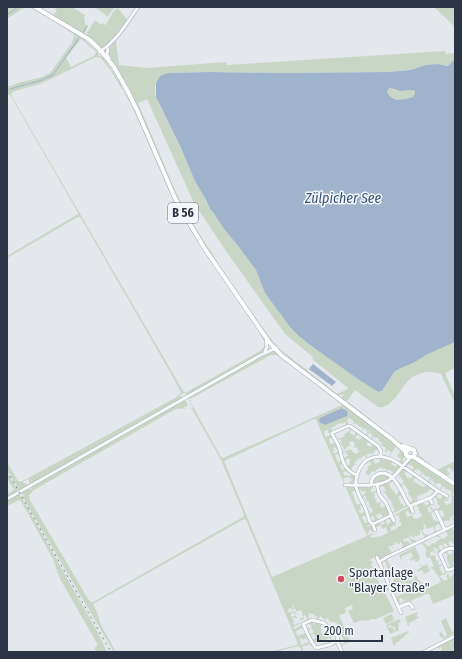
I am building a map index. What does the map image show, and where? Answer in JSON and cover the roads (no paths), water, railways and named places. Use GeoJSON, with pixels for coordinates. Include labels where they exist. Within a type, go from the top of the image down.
{"type":"FeatureCollection","features":[{"type":"Feature","properties":{"kind":"main road","name":"B 56"},"geometry":{"type":"LineString","coordinates":[[34,7],[87,40],[114,67],[140,117],[184,214],[205,249],[252,318],[275,347],[293,364],[353,408],[410,454],[455,484]]}},
{"type":"Feature","properties":{"kind":"main road","name":"B 56"},"geometry":{"type":"LineString","coordinates":[[101,53],[131,99]]}},
{"type":"Feature","properties":{"kind":"main road","name":"B 56"},"geometry":{"type":"LineString","coordinates":[[252,318],[275,347]]}},
{"type":"Feature","properties":{"kind":"street"},"geometry":{"type":"LineString","coordinates":[[101,53],[108,49],[138,7]]}},
{"type":"Feature","properties":{"kind":"street"},"geometry":{"type":"LineString","coordinates":[[101,53],[113,41]]}},
{"type":"Feature","properties":{"kind":"street"},"geometry":{"type":"LineString","coordinates":[[108,49],[108,56],[114,67]]}},
{"type":"Feature","properties":{"kind":"street","name":"B 56"},"geometry":{"type":"LineString","coordinates":[[261,331],[267,342],[268,347],[265,351]]}},
{"type":"Feature","properties":{"kind":"street"},"geometry":{"type":"LineString","coordinates":[[259,356],[265,351],[275,347]]}},
{"type":"Feature","properties":{"kind":"street"},"geometry":{"type":"LineString","coordinates":[[7,499],[275,347]]}},
{"type":"Feature","properties":{"kind":"street"},"geometry":{"type":"LineString","coordinates":[[357,475],[350,472],[346,468],[332,433],[350,426],[378,446],[381,451],[381,457]]}},
{"type":"Feature","properties":{"kind":"street"},"geometry":{"type":"LineString","coordinates":[[345,485],[371,485],[386,482],[397,474],[410,454]]}},
{"type":"Feature","properties":{"kind":"street"},"geometry":{"type":"LineString","coordinates":[[375,530],[370,522],[356,488],[357,475],[362,465],[366,460],[372,457],[390,458],[447,496]]}},
{"type":"Feature","properties":{"kind":"street"},"geometry":{"type":"LineString","coordinates":[[371,485],[373,478],[378,474],[385,474],[392,478],[397,483],[413,512]]}},
{"type":"Feature","properties":{"kind":"street"},"geometry":{"type":"LineString","coordinates":[[377,484],[379,494],[391,512],[394,522]]}},
{"type":"Feature","properties":{"kind":"street"},"geometry":{"type":"LineString","coordinates":[[410,506],[434,496],[438,491]]}},
{"type":"Feature","properties":{"kind":"street"},"geometry":{"type":"LineString","coordinates":[[429,498],[432,503]]}},
{"type":"Feature","properties":{"kind":"street"},"geometry":{"type":"LineString","coordinates":[[436,511],[445,530]]}},
{"type":"Feature","properties":{"kind":"street"},"geometry":{"type":"LineString","coordinates":[[372,524],[391,515]]}},
{"type":"Feature","properties":{"kind":"street"},"geometry":{"type":"LineString","coordinates":[[380,562],[455,525]]}},
{"type":"Feature","properties":{"kind":"street"},"geometry":{"type":"LineString","coordinates":[[436,554],[451,548],[455,549]]}},
{"type":"Feature","properties":{"kind":"street"},"geometry":{"type":"LineString","coordinates":[[442,552],[440,555],[447,569],[449,570],[455,568]]}},
{"type":"Feature","properties":{"kind":"street"},"geometry":{"type":"LineString","coordinates":[[377,557],[401,613]]}},
{"type":"Feature","properties":{"kind":"street"},"geometry":{"type":"LineString","coordinates":[[399,607],[409,603],[413,608]]}},
{"type":"Feature","properties":{"kind":"street"},"geometry":{"type":"LineString","coordinates":[[338,641],[316,648],[303,624],[312,620],[324,623],[332,628],[338,639],[342,652]]}},
{"type":"Feature","properties":{"kind":"street"},"geometry":{"type":"LineString","coordinates":[[424,652],[455,636]]}},
{"type":"Feature","properties":{"kind":"water","name":"Zülpicher See"},"geometry":{"type":"Polygon","coordinates":[[[455,59],[455,342],[394,372],[382,391],[378,392],[299,336],[290,327],[265,293],[256,270],[210,209],[195,181],[156,97],[156,83],[160,76],[168,73],[388,72],[411,70],[425,65],[438,64],[448,66],[455,59]],[[389,88],[387,92],[392,98],[398,100],[413,97],[415,93],[413,90],[400,91],[389,88]]]}},
{"type":"Feature","properties":{"kind":"water"},"geometry":{"type":"Polygon","coordinates":[[[313,364],[336,382],[332,386],[309,369],[313,364]]]}},
{"type":"Feature","properties":{"kind":"water"},"geometry":{"type":"Polygon","coordinates":[[[342,408],[348,412],[347,416],[325,425],[320,423],[320,418],[342,408]]]}},
{"type":"Feature","properties":{"kind":"waterway"},"geometry":{"type":"LineString","coordinates":[[7,15],[18,7]]}},
{"type":"Feature","properties":{"kind":"waterway"},"geometry":{"type":"LineString","coordinates":[[83,32],[87,26]]}},
{"type":"Feature","properties":{"kind":"waterway"},"geometry":{"type":"LineString","coordinates":[[10,89],[42,80],[53,75],[79,38]]}},
{"type":"Feature","properties":{"kind":"railway"},"geometry":{"type":"LineString","coordinates":[[7,471],[111,652]]}},
{"type":"Feature","properties":{"kind":"place","name":"Sportanlage \"Blayer Straße\""},"geometry":{"type":"Point","coordinates":[341,579]}}]}
